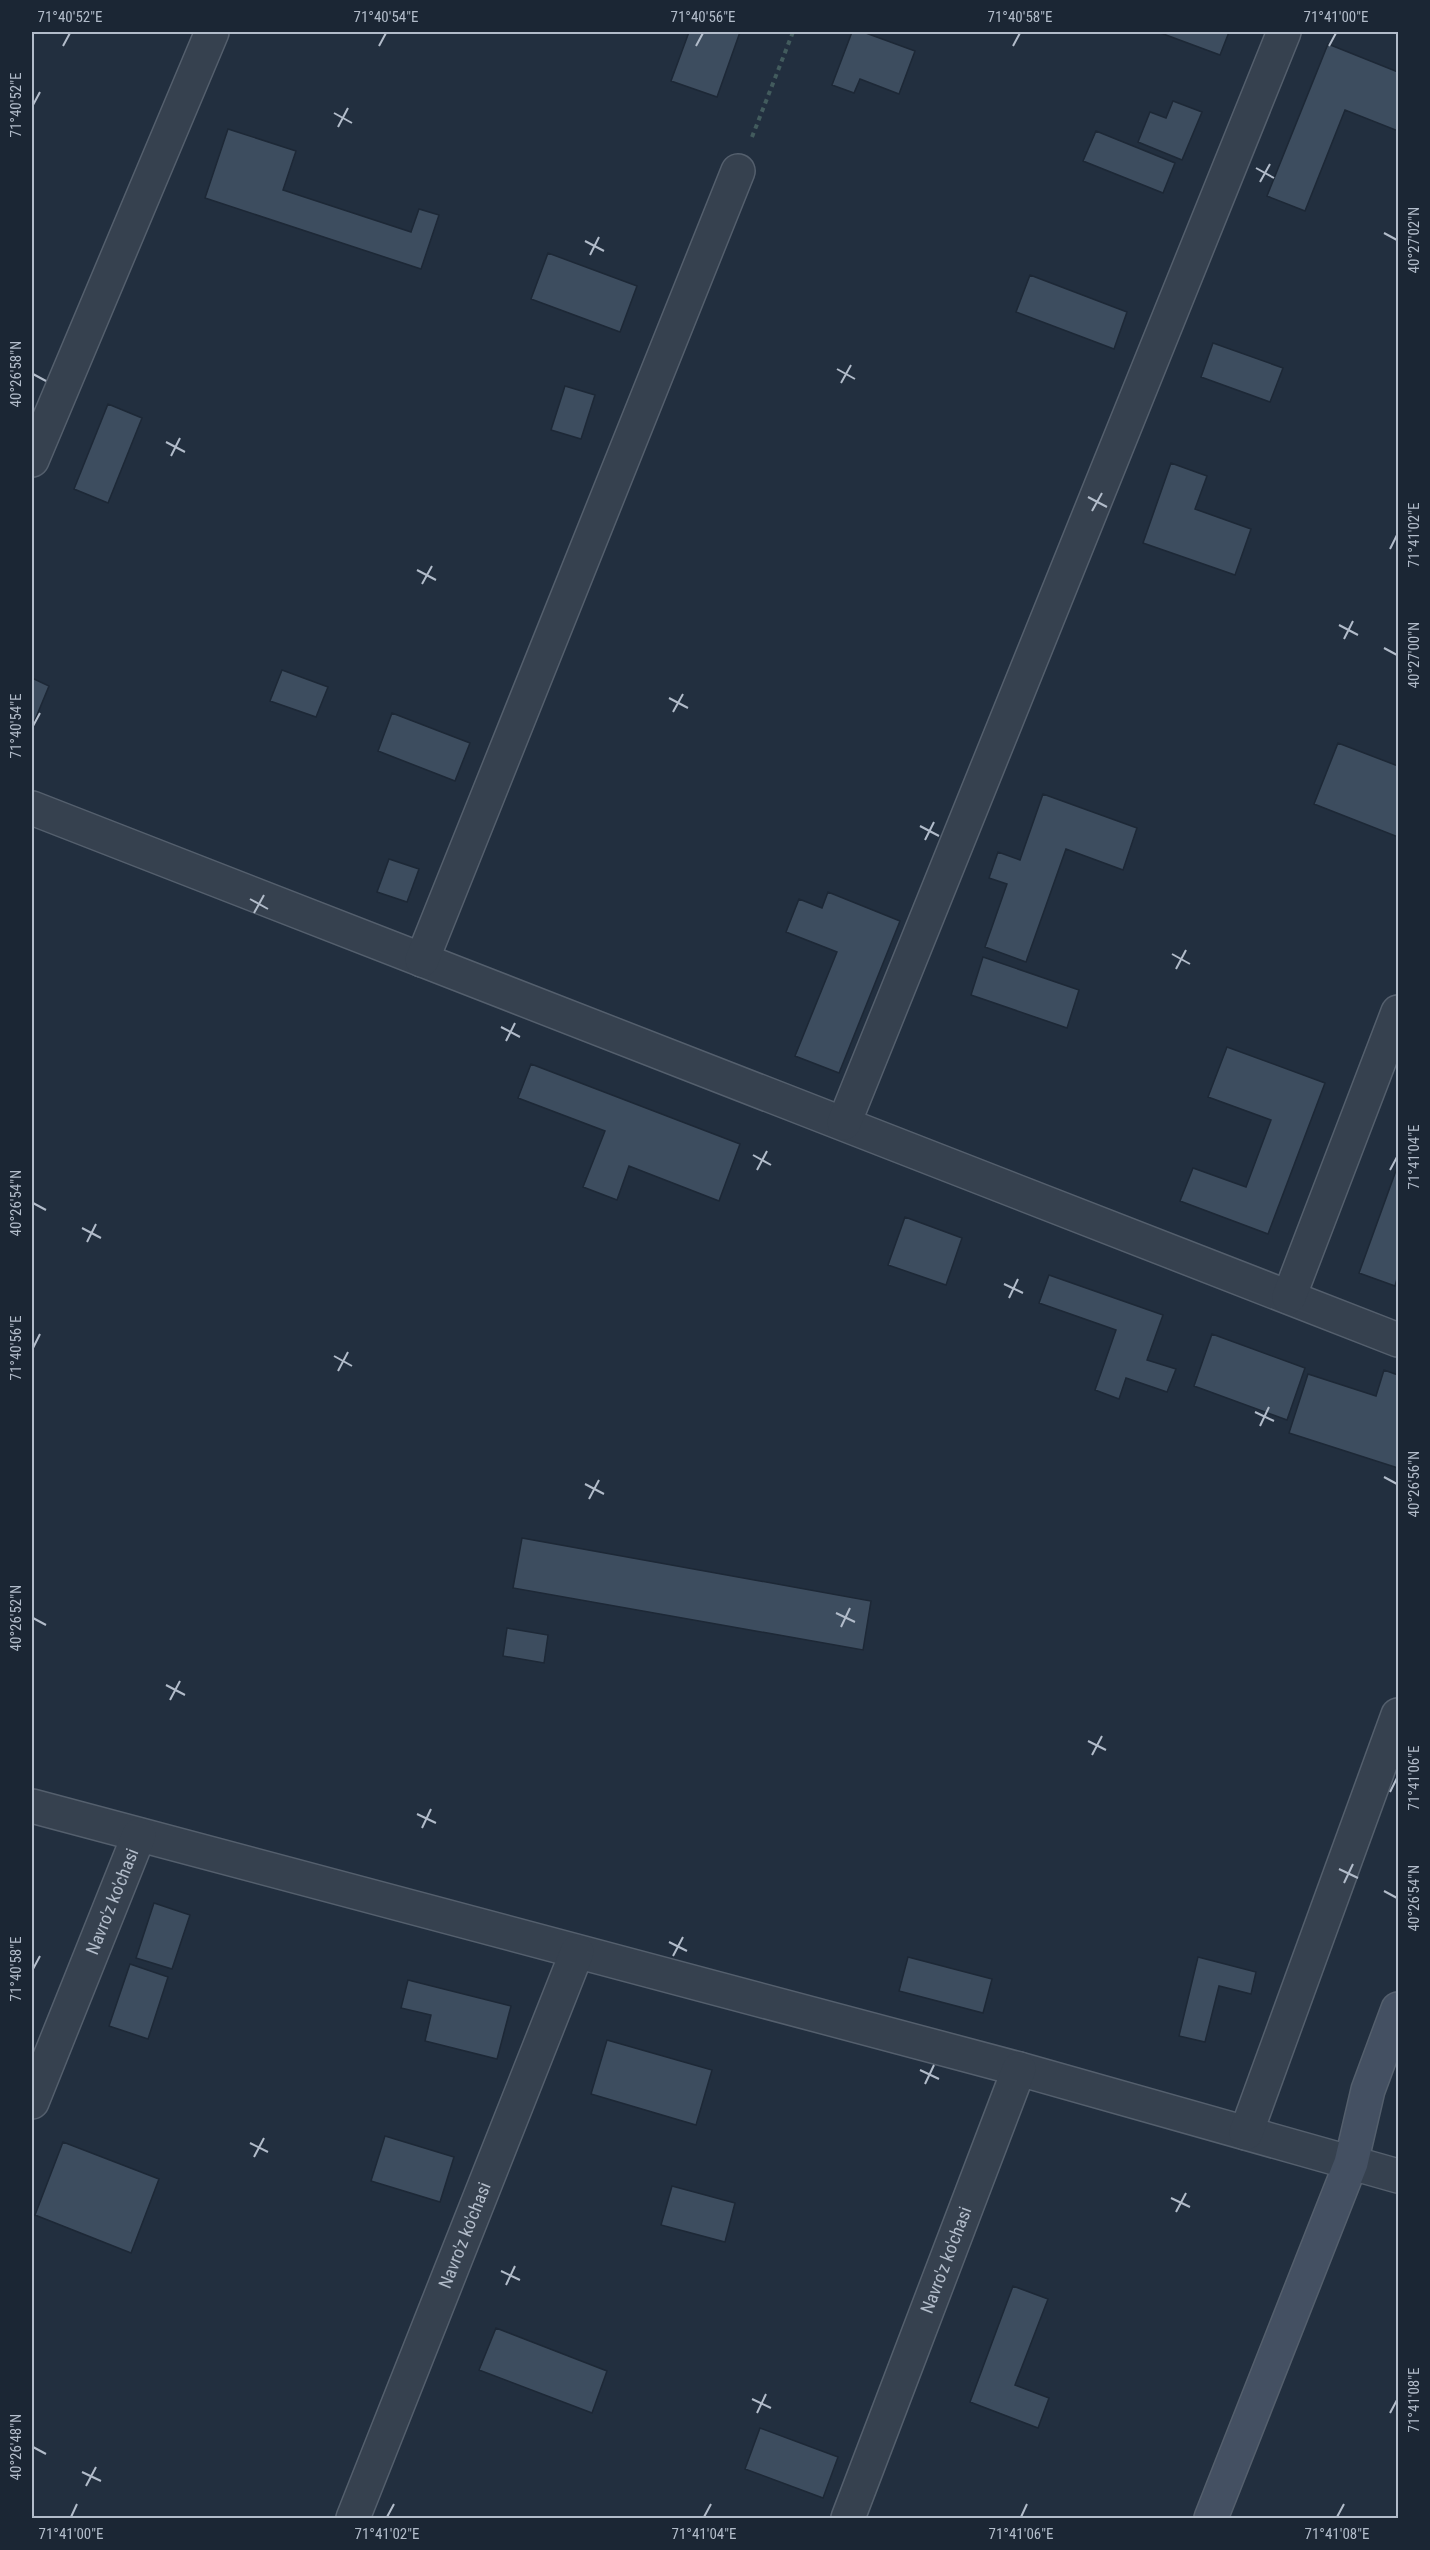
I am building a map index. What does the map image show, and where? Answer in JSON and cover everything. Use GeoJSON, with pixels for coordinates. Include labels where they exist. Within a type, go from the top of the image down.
{"type":"FeatureCollection","features":[{"type":"Feature","properties":{"kind":"street"},"geometry":{"type":"LineString","coordinates":[[32,460],[212,32]]}},
{"type":"Feature","properties":{"kind":"street"},"geometry":{"type":"LineString","coordinates":[[844,1123],[1284,32]]}},
{"type":"Feature","properties":{"kind":"street"},"geometry":{"type":"LineString","coordinates":[[422,960],[738,171]]}},
{"type":"Feature","properties":{"kind":"street"},"geometry":{"type":"LineString","coordinates":[[32,808],[1398,1340]]}},
{"type":"Feature","properties":{"kind":"street"},"geometry":{"type":"LineString","coordinates":[[1289,1297],[1398,1012]]}},
{"type":"Feature","properties":{"kind":"street"},"geometry":{"type":"LineString","coordinates":[[1246,2133],[1398,1715]]}},
{"type":"Feature","properties":{"kind":"street","name":"Navro'z ko'chasi"},"geometry":{"type":"LineString","coordinates":[[32,1806],[1018,2069],[1398,2176]]}},
{"type":"Feature","properties":{"kind":"street","name":"Navro'z ko'chasi"},"geometry":{"type":"LineString","coordinates":[[32,2102],[139,1835]]}},
{"type":"Feature","properties":{"kind":"street","name":"Navro'z ko'chasi"},"geometry":{"type":"LineString","coordinates":[[353,2518],[577,1952]]}},
{"type":"Feature","properties":{"kind":"street"},"geometry":{"type":"LineString","coordinates":[[1211,2518],[1351,2163],[1368,2090],[1398,2009]]}},
{"type":"Feature","properties":{"kind":"street","name":"Navro'z ko'chasi"},"geometry":{"type":"LineString","coordinates":[[848,2518],[1018,2069]]}},
{"type":"Feature","properties":{"kind":"path"},"geometry":{"type":"LineString","coordinates":[[738,171],[793,32]]}},
{"type":"Feature","properties":{"kind":"building"},"geometry":{"type":"Polygon","coordinates":[[[689,32],[740,32],[717,97],[671,81],[689,32]]]}},
{"type":"Feature","properties":{"kind":"building"},"geometry":{"type":"Polygon","coordinates":[[[852,32],[863,32],[915,51],[899,94],[860,79],[854,93],[832,85],[852,32]]]}},
{"type":"Feature","properties":{"kind":"building"},"geometry":{"type":"Polygon","coordinates":[[[1158,32],[1229,32],[1220,55],[1158,32]]]}},
{"type":"Feature","properties":{"kind":"building"},"geometry":{"type":"Polygon","coordinates":[[[1328,44],[1398,72],[1398,131],[1345,110],[1305,211],[1267,196],[1328,44]]]}},
{"type":"Feature","properties":{"kind":"building"},"geometry":{"type":"Polygon","coordinates":[[[1173,101],[1202,112],[1182,160],[1138,142],[1150,112],[1166,118],[1173,101]]]}},
{"type":"Feature","properties":{"kind":"building"},"geometry":{"type":"Polygon","coordinates":[[[228,129],[296,151],[283,190],[411,232],[419,209],[439,215],[421,269],[205,198],[228,129]]]}},
{"type":"Feature","properties":{"kind":"building"},"geometry":{"type":"Polygon","coordinates":[[[1096,131],[1175,163],[1163,193],[1083,161],[1096,131]]]}},
{"type":"Feature","properties":{"kind":"building"},"geometry":{"type":"Polygon","coordinates":[[[548,253],[637,286],[620,332],[531,299],[548,253]]]}},
{"type":"Feature","properties":{"kind":"building"},"geometry":{"type":"Polygon","coordinates":[[[1030,275],[1127,312],[1114,349],[1016,312],[1030,275]]]}},
{"type":"Feature","properties":{"kind":"building"},"geometry":{"type":"Polygon","coordinates":[[[1213,343],[1283,368],[1270,402],[1201,377],[1213,343]]]}},
{"type":"Feature","properties":{"kind":"building"},"geometry":{"type":"Polygon","coordinates":[[[565,386],[595,395],[581,439],[551,430],[565,386]]]}},
{"type":"Feature","properties":{"kind":"building"},"geometry":{"type":"Polygon","coordinates":[[[108,404],[142,418],[108,503],[74,489],[108,404]]]}},
{"type":"Feature","properties":{"kind":"building"},"geometry":{"type":"Polygon","coordinates":[[[1171,463],[1207,476],[1195,509],[1251,529],[1235,575],[1143,543],[1171,463]]]}},
{"type":"Feature","properties":{"kind":"building"},"geometry":{"type":"Polygon","coordinates":[[[282,670],[328,687],[316,717],[270,701],[282,670]]]}},
{"type":"Feature","properties":{"kind":"building"},"geometry":{"type":"Polygon","coordinates":[[[32,678],[49,686],[32,727],[32,678]]]}},
{"type":"Feature","properties":{"kind":"building"},"geometry":{"type":"Polygon","coordinates":[[[392,713],[470,743],[455,781],[378,751],[392,713]]]}},
{"type":"Feature","properties":{"kind":"building"},"geometry":{"type":"Polygon","coordinates":[[[1338,743],[1398,766],[1398,837],[1314,804],[1338,743]]]}},
{"type":"Feature","properties":{"kind":"building"},"geometry":{"type":"Polygon","coordinates":[[[1043,794],[1137,828],[1123,870],[1066,849],[1026,962],[985,947],[1007,884],[989,878],[998,852],[1020,860],[1043,794]]]}},
{"type":"Feature","properties":{"kind":"building"},"geometry":{"type":"Polygon","coordinates":[[[389,859],[419,869],[407,902],[377,892],[389,859]]]}},
{"type":"Feature","properties":{"kind":"building"},"geometry":{"type":"Polygon","coordinates":[[[828,892],[900,921],[839,1073],[795,1056],[837,952],[786,932],[799,899],[822,908],[828,892]]]}},
{"type":"Feature","properties":{"kind":"building"},"geometry":{"type":"Polygon","coordinates":[[[983,957],[1079,990],[1067,1028],[971,995],[983,957]]]}},
{"type":"Feature","properties":{"kind":"building"},"geometry":{"type":"Polygon","coordinates":[[[1227,1047],[1325,1083],[1268,1234],[1180,1201],[1193,1168],[1246,1187],[1271,1120],[1208,1097],[1227,1047]]]}},
{"type":"Feature","properties":{"kind":"building"},"geometry":{"type":"Polygon","coordinates":[[[531,1064],[740,1144],[719,1201],[629,1166],[617,1200],[583,1187],[605,1131],[518,1098],[531,1064]]]}},
{"type":"Feature","properties":{"kind":"building"},"geometry":{"type":"Polygon","coordinates":[[[1398,1165],[1398,1275],[1395,1286],[1359,1273],[1398,1165]]]}},
{"type":"Feature","properties":{"kind":"building"},"geometry":{"type":"Polygon","coordinates":[[[905,1217],[962,1238],[946,1285],[888,1265],[905,1217]]]}},
{"type":"Feature","properties":{"kind":"building"},"geometry":{"type":"Polygon","coordinates":[[[1049,1275],[1163,1315],[1147,1360],[1176,1369],[1167,1392],[1126,1378],[1119,1399],[1095,1390],[1116,1330],[1039,1303],[1049,1275]]]}},
{"type":"Feature","properties":{"kind":"building"},"geometry":{"type":"Polygon","coordinates":[[[1212,1334],[1305,1368],[1287,1420],[1194,1386],[1212,1334]]]}},
{"type":"Feature","properties":{"kind":"building"},"geometry":{"type":"Polygon","coordinates":[[[1384,1370],[1398,1375],[1398,1468],[1289,1433],[1308,1374],[1376,1396],[1384,1370]]]}},
{"type":"Feature","properties":{"kind":"building"},"geometry":{"type":"Polygon","coordinates":[[[522,1538],[871,1601],[863,1650],[513,1588],[522,1538]]]}},
{"type":"Feature","properties":{"kind":"building"},"geometry":{"type":"Polygon","coordinates":[[[507,1628],[548,1635],[544,1663],[503,1656],[507,1628]]]}},
{"type":"Feature","properties":{"kind":"building"},"geometry":{"type":"Polygon","coordinates":[[[154,1903],[190,1915],[172,1969],[136,1958],[154,1903]]]}},
{"type":"Feature","properties":{"kind":"building"},"geometry":{"type":"Polygon","coordinates":[[[908,1957],[992,1979],[983,2013],[899,1991],[908,1957]]]}},
{"type":"Feature","properties":{"kind":"building"},"geometry":{"type":"Polygon","coordinates":[[[1198,1957],[1256,1972],[1251,1994],[1219,1986],[1205,2042],[1179,2036],[1198,1957]]]}},
{"type":"Feature","properties":{"kind":"building"},"geometry":{"type":"Polygon","coordinates":[[[130,1964],[168,1977],[148,2039],[109,2026],[130,1964]]]}},
{"type":"Feature","properties":{"kind":"building"},"geometry":{"type":"Polygon","coordinates":[[[408,1980],[511,2006],[497,2059],[425,2041],[431,2015],[401,2008],[408,1980]]]}},
{"type":"Feature","properties":{"kind":"building"},"geometry":{"type":"Polygon","coordinates":[[[607,2040],[712,2070],[696,2125],[591,2094],[607,2040]]]}},
{"type":"Feature","properties":{"kind":"building"},"geometry":{"type":"Polygon","coordinates":[[[385,2136],[454,2157],[440,2202],[371,2181],[385,2136]]]}},
{"type":"Feature","properties":{"kind":"building"},"geometry":{"type":"Polygon","coordinates":[[[63,2142],[159,2179],[131,2253],[35,2215],[63,2142]]]}},
{"type":"Feature","properties":{"kind":"building"},"geometry":{"type":"Polygon","coordinates":[[[672,2186],[735,2203],[725,2242],[661,2225],[672,2186]]]}},
{"type":"Feature","properties":{"kind":"building"},"geometry":{"type":"Polygon","coordinates":[[[1013,2286],[1048,2299],[1015,2385],[1049,2398],[1038,2428],[970,2402],[1013,2286]]]}},
{"type":"Feature","properties":{"kind":"building"},"geometry":{"type":"Polygon","coordinates":[[[496,2328],[607,2371],[592,2413],[479,2370],[496,2328]]]}},
{"type":"Feature","properties":{"kind":"building"},"geometry":{"type":"Polygon","coordinates":[[[760,2428],[838,2457],[823,2498],[745,2469],[760,2428]]]}}]}
